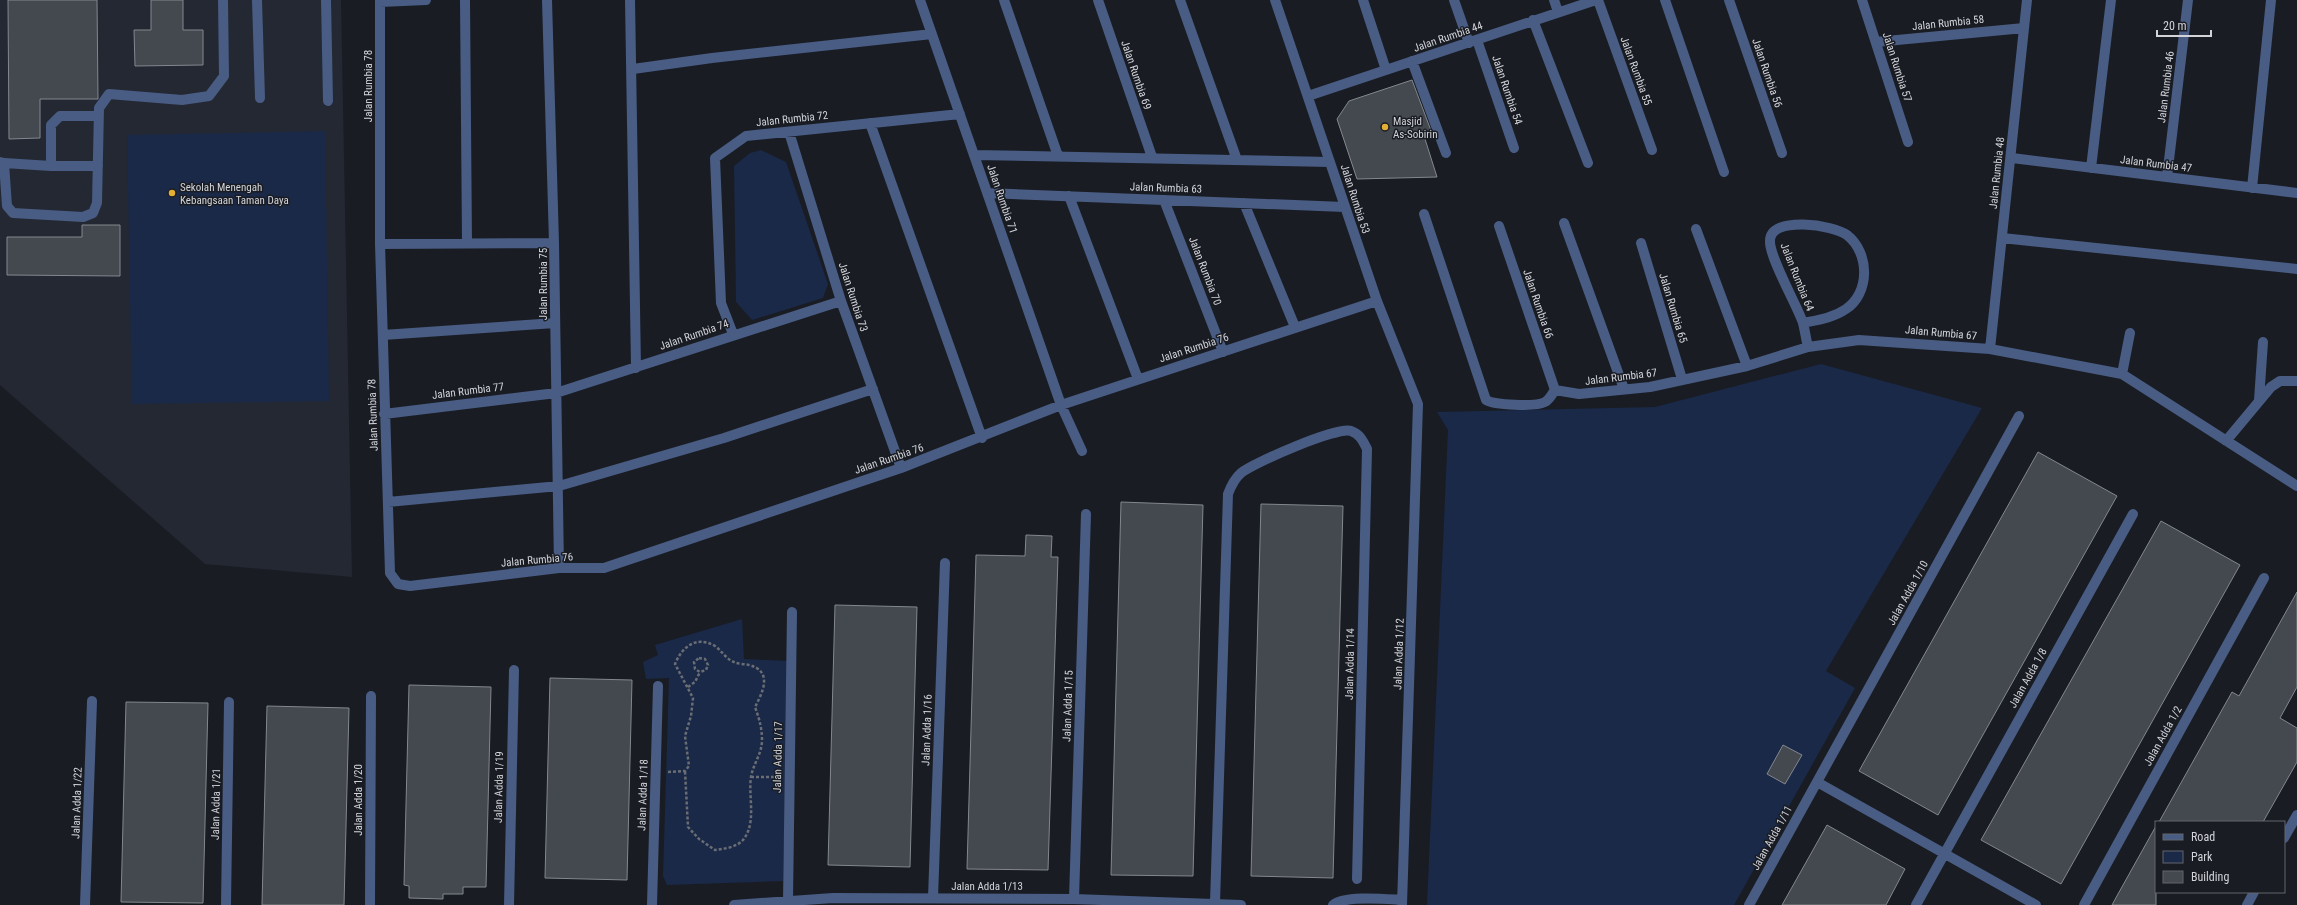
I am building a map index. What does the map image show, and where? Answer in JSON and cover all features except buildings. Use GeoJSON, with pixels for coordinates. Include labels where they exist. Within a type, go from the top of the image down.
{"type":"FeatureCollection","features":[{"type":"Feature","properties":{"kind":"street"},"geometry":{"type":"LineString","coordinates":[[98,166],[51,166],[2,163],[6,206],[9,210],[19,214],[88,216],[96,209],[97,203],[98,166],[98,116],[99,108],[109,94],[182,100],[209,96],[224,76],[223,0]]}},
{"type":"Feature","properties":{"kind":"street"},"geometry":{"type":"LineString","coordinates":[[257,0],[260,98]]}},
{"type":"Feature","properties":{"kind":"street"},"geometry":{"type":"LineString","coordinates":[[326,0],[328,101]]}},
{"type":"Feature","properties":{"kind":"street"},"geometry":{"type":"LineString","coordinates":[[380,1],[426,0]]}},
{"type":"Feature","properties":{"kind":"street"},"geometry":{"type":"LineString","coordinates":[[465,0],[467,243]]}},
{"type":"Feature","properties":{"kind":"street","name":"Jalan Rumbia 75"},"geometry":{"type":"LineString","coordinates":[[547,0],[554,243],[559,486],[559,568]]}},
{"type":"Feature","properties":{"kind":"street"},"geometry":{"type":"LineString","coordinates":[[630,0],[633,69],[636,368]]}},
{"type":"Feature","properties":{"kind":"street","name":"Jalan Rumbia 71"},"geometry":{"type":"LineString","coordinates":[[920,0],[1061,405],[1082,452]]}},
{"type":"Feature","properties":{"kind":"street"},"geometry":{"type":"LineString","coordinates":[[1004,0],[1058,156]]}},
{"type":"Feature","properties":{"kind":"street","name":"Jalan Rumbia 69"},"geometry":{"type":"LineString","coordinates":[[1098,0],[1152,157]]}},
{"type":"Feature","properties":{"kind":"street"},"geometry":{"type":"LineString","coordinates":[[1180,0],[1237,160]]}},
{"type":"Feature","properties":{"kind":"street","name":"Jalan Rumbia 53"},"geometry":{"type":"LineString","coordinates":[[1275,0],[1377,301],[1418,404]]}},
{"type":"Feature","properties":{"kind":"street"},"geometry":{"type":"LineString","coordinates":[[1363,0],[1386,70]]}},
{"type":"Feature","properties":{"kind":"street","name":"Jalan Rumbia 54"},"geometry":{"type":"LineString","coordinates":[[1454,0],[1473,41],[1514,148]]}},
{"type":"Feature","properties":{"kind":"street"},"geometry":{"type":"LineString","coordinates":[[1554,0],[1558,12]]}},
{"type":"Feature","properties":{"kind":"street","name":"Jalan Rumbia 44"},"geometry":{"type":"LineString","coordinates":[[1308,96],[1597,0]]}},
{"type":"Feature","properties":{"kind":"street","name":"Jalan Rumbia 55"},"geometry":{"type":"LineString","coordinates":[[1597,0],[1652,150]]}},
{"type":"Feature","properties":{"kind":"street"},"geometry":{"type":"LineString","coordinates":[[1665,0],[1724,172]]}},
{"type":"Feature","properties":{"kind":"street","name":"Jalan Rumbia 56"},"geometry":{"type":"LineString","coordinates":[[1729,0],[1782,153]]}},
{"type":"Feature","properties":{"kind":"street","name":"Jalan Rumbia 57"},"geometry":{"type":"LineString","coordinates":[[1862,0],[1908,142]]}},
{"type":"Feature","properties":{"kind":"street","name":"Jalan Rumbia 48"},"geometry":{"type":"LineString","coordinates":[[1990,349],[2012,158],[2027,0]]}},
{"type":"Feature","properties":{"kind":"street"},"geometry":{"type":"LineString","coordinates":[[2091,168],[2111,0]]}},
{"type":"Feature","properties":{"kind":"street","name":"Jalan Rumbia 46"},"geometry":{"type":"LineString","coordinates":[[2167,177],[2188,0]]}},
{"type":"Feature","properties":{"kind":"street"},"geometry":{"type":"LineString","coordinates":[[2252,188],[2271,0]]}},
{"type":"Feature","properties":{"kind":"street","name":"Jalan Rumbia 78"},"geometry":{"type":"LineString","coordinates":[[380,1],[380,244],[384,414],[390,573],[398,584]]}},
{"type":"Feature","properties":{"kind":"street"},"geometry":{"type":"LineString","coordinates":[[1533,20],[1588,164]]}},
{"type":"Feature","properties":{"kind":"street","name":"Jalan Rumbia 58"},"geometry":{"type":"LineString","coordinates":[[1876,42],[2024,28]]}},
{"type":"Feature","properties":{"kind":"street"},"geometry":{"type":"LineString","coordinates":[[633,69],[712,58],[932,34]]}},
{"type":"Feature","properties":{"kind":"street"},"geometry":{"type":"LineString","coordinates":[[1412,61],[1446,153]]}},
{"type":"Feature","properties":{"kind":"street","name":"Jalan Rumbia 72"},"geometry":{"type":"LineString","coordinates":[[733,334],[721,303],[715,158],[746,136],[870,122],[960,114]]}},
{"type":"Feature","properties":{"kind":"street"},"geometry":{"type":"LineString","coordinates":[[51,166],[51,125],[60,116],[98,116]]}},
{"type":"Feature","properties":{"kind":"street"},"geometry":{"type":"LineString","coordinates":[[870,122],[982,438]]}},
{"type":"Feature","properties":{"kind":"street","name":"Jalan Rumbia 73"},"geometry":{"type":"LineString","coordinates":[[789,132],[841,301],[901,468]]}},
{"type":"Feature","properties":{"kind":"street"},"geometry":{"type":"LineString","coordinates":[[974,155],[1152,157],[1330,162]]}},
{"type":"Feature","properties":{"kind":"street","name":"Jalan Rumbia 47"},"geometry":{"type":"LineString","coordinates":[[2012,158],[2297,193]]}},
{"type":"Feature","properties":{"kind":"street","name":"Jalan Rumbia 63"},"geometry":{"type":"LineString","coordinates":[[987,193],[1344,206]]}},
{"type":"Feature","properties":{"kind":"street"},"geometry":{"type":"LineString","coordinates":[[1069,196],[1138,379]]}},
{"type":"Feature","properties":{"kind":"street","name":"Jalan Rumbia 70"},"geometry":{"type":"LineString","coordinates":[[1164,200],[1223,352]]}},
{"type":"Feature","properties":{"kind":"street"},"geometry":{"type":"LineString","coordinates":[[1244,203],[1296,327]]}},
{"type":"Feature","properties":{"kind":"street"},"geometry":{"type":"LineString","coordinates":[[1424,214],[1486,400],[1496,404],[1542,403],[1550,399],[1555,390]]}},
{"type":"Feature","properties":{"kind":"street"},"geometry":{"type":"LineString","coordinates":[[1564,223],[1624,389]]}},
{"type":"Feature","properties":{"kind":"street","name":"Jalan Rumbia 64"},"geometry":{"type":"LineString","coordinates":[[1803,323],[1836,315],[1855,302],[1862,286],[1864,268],[1858,249],[1853,240],[1846,234],[1815,226],[1786,225],[1776,229],[1770,241],[1803,323],[1808,347]]}},
{"type":"Feature","properties":{"kind":"street","name":"Jalan Rumbia 66"},"geometry":{"type":"LineString","coordinates":[[1499,226],[1555,390]]}},
{"type":"Feature","properties":{"kind":"street"},"geometry":{"type":"LineString","coordinates":[[1696,229],[1747,366]]}},
{"type":"Feature","properties":{"kind":"street"},"geometry":{"type":"LineString","coordinates":[[2002,238],[2297,269]]}},
{"type":"Feature","properties":{"kind":"street"},"geometry":{"type":"LineString","coordinates":[[380,244],[554,243]]}},
{"type":"Feature","properties":{"kind":"street","name":"Jalan Rumbia 65"},"geometry":{"type":"LineString","coordinates":[[1641,243],[1682,379]]}},
{"type":"Feature","properties":{"kind":"street","name":"Jalan Rumbia 74"},"geometry":{"type":"LineString","coordinates":[[556,393],[636,368],[733,334],[841,301]]}},
{"type":"Feature","properties":{"kind":"street","name":"Jalan Rumbia 76"},"geometry":{"type":"LineString","coordinates":[[398,584],[410,586],[559,568],[604,568],[901,468],[982,438],[1061,405],[1377,301]]}},
{"type":"Feature","properties":{"kind":"street"},"geometry":{"type":"LineString","coordinates":[[383,335],[555,323]]}},
{"type":"Feature","properties":{"kind":"street"},"geometry":{"type":"LineString","coordinates":[[2122,374],[2130,333]]}},
{"type":"Feature","properties":{"kind":"street","name":"Jalan Rumbia 67"},"geometry":{"type":"LineString","coordinates":[[1555,390],[1579,394],[1650,387],[1747,366],[1808,347],[1874,340],[1990,349],[2122,374],[2297,486]]}},
{"type":"Feature","properties":{"kind":"street"},"geometry":{"type":"LineString","coordinates":[[2258,400],[2263,342]]}},
{"type":"Feature","properties":{"kind":"street"},"geometry":{"type":"LineString","coordinates":[[2226,440],[2258,400],[2271,387],[2280,381],[2297,381]]}},
{"type":"Feature","properties":{"kind":"street"},"geometry":{"type":"LineString","coordinates":[[388,502],[559,486],[724,438],[873,389]]}},
{"type":"Feature","properties":{"kind":"street","name":"Jalan Rumbia 77"},"geometry":{"type":"LineString","coordinates":[[384,414],[556,393]]}},
{"type":"Feature","properties":{"kind":"street","name":"Jalan Adda 1/12"},"geometry":{"type":"LineString","coordinates":[[1402,902],[1418,404]]}},
{"type":"Feature","properties":{"kind":"street","name":"Jalan Adda 1/10"},"geometry":{"type":"LineString","coordinates":[[1817,782],[2019,416]]}},
{"type":"Feature","properties":{"kind":"street","name":"Jalan Adda 1/14"},"geometry":{"type":"LineString","coordinates":[[1215,903],[1228,494],[1236,478],[1253,465],[1330,433],[1350,430],[1360,436],[1367,449],[1357,879]]}},
{"type":"Feature","properties":{"kind":"street","name":"Jalan Adda 1/15"},"geometry":{"type":"LineString","coordinates":[[1074,899],[1086,514]]}},
{"type":"Feature","properties":{"kind":"street","name":"Jalan Adda 1/8"},"geometry":{"type":"LineString","coordinates":[[1916,905],[2133,514]]}},
{"type":"Feature","properties":{"kind":"street","name":"Jalan Adda 1/16"},"geometry":{"type":"LineString","coordinates":[[933,898],[944,563]]}},
{"type":"Feature","properties":{"kind":"street","name":"Jalan Adda 1/2"},"geometry":{"type":"LineString","coordinates":[[2084,905],[2264,578]]}},
{"type":"Feature","properties":{"kind":"street","name":"Jalan Adda 1/17"},"geometry":{"type":"LineString","coordinates":[[788,901],[792,612]]}},
{"type":"Feature","properties":{"kind":"street","name":"Jalan Adda 1/19"},"geometry":{"type":"LineString","coordinates":[[509,905],[514,670]]}},
{"type":"Feature","properties":{"kind":"street","name":"Jalan Adda 1/18"},"geometry":{"type":"LineString","coordinates":[[652,905],[658,686]]}},
{"type":"Feature","properties":{"kind":"street","name":"Jalan Adda 1/20"},"geometry":{"type":"LineString","coordinates":[[370,905],[371,696]]}},
{"type":"Feature","properties":{"kind":"street","name":"Jalan Adda 1/22"},"geometry":{"type":"LineString","coordinates":[[85,905],[92,701]]}},
{"type":"Feature","properties":{"kind":"street","name":"Jalan Adda 1/21"},"geometry":{"type":"LineString","coordinates":[[226,905],[229,702]]}},
{"type":"Feature","properties":{"kind":"street"},"geometry":{"type":"LineString","coordinates":[[1817,782],[2036,905]]}},
{"type":"Feature","properties":{"kind":"street","name":"Jalan Adda 1/11"},"geometry":{"type":"LineString","coordinates":[[1749,905],[1817,782]]}},
{"type":"Feature","properties":{"kind":"street"},"geometry":{"type":"LineString","coordinates":[[2285,836],[2297,815]]}},
{"type":"Feature","properties":{"kind":"street"},"geometry":{"type":"LineString","coordinates":[[2247,905],[2253,893]]}},
{"type":"Feature","properties":{"kind":"street","name":"Jalan Adda 1/13"},"geometry":{"type":"LineString","coordinates":[[734,905],[833,898],[933,898],[1074,899],[1241,905]]}},
{"type":"Feature","properties":{"kind":"street"},"geometry":{"type":"LineString","coordinates":[[1334,905],[1338,901],[1353,899],[1402,902]]}},
{"type":"Feature","properties":{"kind":"path"},"geometry":{"type":"LineString","coordinates":[[694,642],[703,642],[715,646],[734,663],[751,665],[762,674],[765,680],[764,690],[755,707],[762,728],[762,741],[760,754],[751,777],[750,827],[743,840],[730,848],[715,850],[699,840],[688,827],[686,771],[689,766],[685,736],[691,716],[693,698],[675,664],[680,652],[694,642]]}},
{"type":"Feature","properties":{"kind":"path"},"geometry":{"type":"LineString","coordinates":[[688,687],[695,682],[700,672],[706,670],[708,665],[705,659],[699,658],[694,662],[694,669],[700,672]]}},
{"type":"Feature","properties":{"kind":"path"},"geometry":{"type":"LineString","coordinates":[[656,771],[686,771]]}},
{"type":"Feature","properties":{"kind":"path"},"geometry":{"type":"LineString","coordinates":[[751,777],[790,777]]}},
{"type":"Feature","properties":{"kind":"shaded area","name":"Sekolah Menengah Kebangsaan Taman Daya"},"geometry":{"type":"Polygon","coordinates":[[[0,0],[341,0],[352,577],[205,564],[0,385],[0,0]]]}},
{"type":"Feature","properties":{"kind":"green space"},"geometry":{"type":"Polygon","coordinates":[[[325,131],[329,401],[132,404],[127,135],[325,131]]]}},
{"type":"Feature","properties":{"kind":"green space"},"geometry":{"type":"Polygon","coordinates":[[[761,150],[786,162],[828,284],[823,298],[752,320],[736,302],[734,166],[750,153],[761,150]]]}},
{"type":"Feature","properties":{"kind":"green space"},"geometry":{"type":"Polygon","coordinates":[[[1821,364],[1982,408],[1826,671],[1855,688],[1734,905],[1427,905],[1448,430],[1437,412],[1655,407],[1821,364]]]}},
{"type":"Feature","properties":{"kind":"green space"},"geometry":{"type":"Polygon","coordinates":[[[742,619],[744,659],[788,661],[783,881],[667,885],[663,876],[669,678],[646,679],[643,662],[658,655],[655,645],[742,619]]]}},
{"type":"Feature","properties":{"kind":"place","name":"Masjid As-Sobirin"},"geometry":{"type":"Point","coordinates":[1385,127]}},
{"type":"Feature","properties":{"kind":"place","name":"Sekolah Menengah Kebangsaan Taman Daya"},"geometry":{"type":"Point","coordinates":[172,193]}}]}
